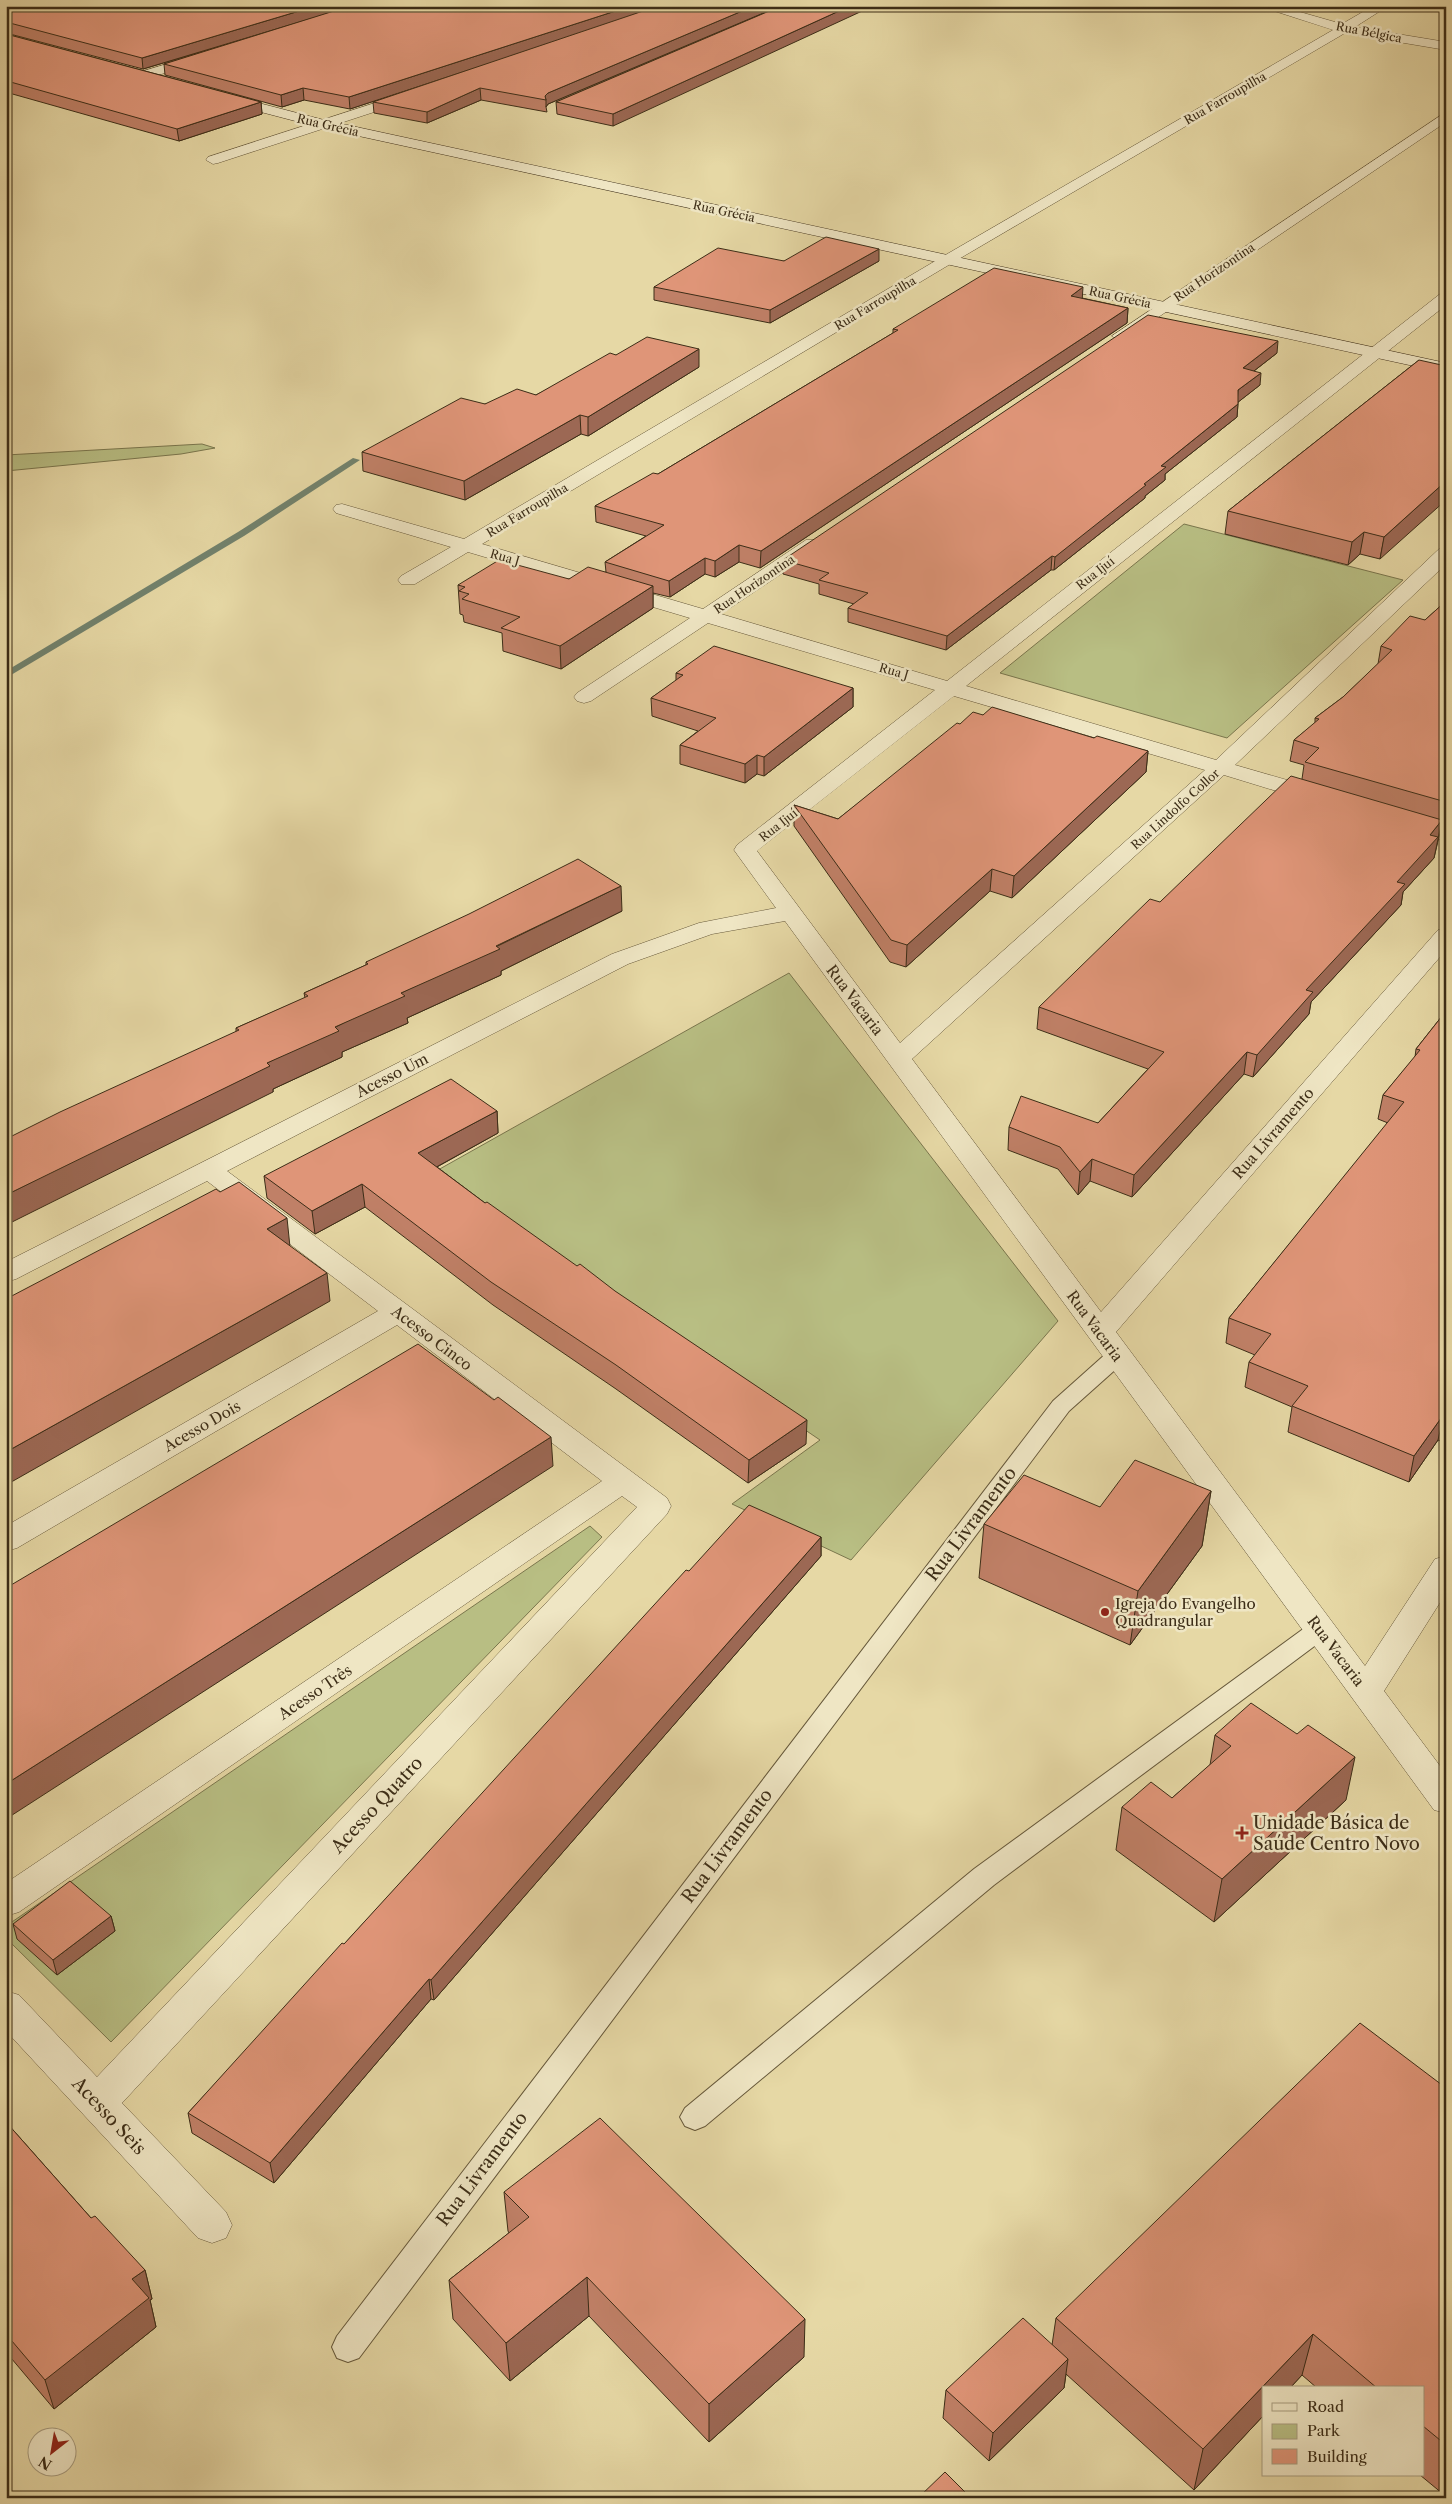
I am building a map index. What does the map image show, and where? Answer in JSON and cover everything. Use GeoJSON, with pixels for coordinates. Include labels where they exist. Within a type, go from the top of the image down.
{"type":"FeatureCollection","features":[{"type":"Feature","properties":{"kind":"street","name":"Rua Bélgica"},"geometry":{"type":"LineString","coordinates":[[1265,6],[1344,29],[1446,46]]}},
{"type":"Feature","properties":{"kind":"street","name":"Rua Farroupilha"},"geometry":{"type":"LineString","coordinates":[[408,580],[947,260],[1382,6]]}},
{"type":"Feature","properties":{"kind":"street"},"geometry":{"type":"LineString","coordinates":[[170,83],[137,74],[216,53]]}},
{"type":"Feature","properties":{"kind":"street"},"geometry":{"type":"LineString","coordinates":[[213,160],[424,91]]}},
{"type":"Feature","properties":{"kind":"street","name":"Rua Grécia"},"geometry":{"type":"LineString","coordinates":[[208,94],[322,124],[1446,368]]}},
{"type":"Feature","properties":{"kind":"street","name":"Rua Horizontina"},"geometry":{"type":"LineString","coordinates":[[1106,345],[1446,116]]}},
{"type":"Feature","properties":{"kind":"street","name":"Rua Ijuí"},"geometry":{"type":"LineString","coordinates":[[745,850],[1446,297]]}},
{"type":"Feature","properties":{"kind":"street","name":"Rua J"},"geometry":{"type":"LineString","coordinates":[[342,509],[1333,800]]}},
{"type":"Feature","properties":{"kind":"street","name":"Rua Horizontina"},"geometry":{"type":"LineString","coordinates":[[584,697],[829,533]]}},
{"type":"Feature","properties":{"kind":"street","name":"Rua Lindolfo Collor"},"geometry":{"type":"LineString","coordinates":[[898,1058],[1221,768],[1446,553]]}},
{"type":"Feature","properties":{"kind":"street"},"geometry":{"type":"LineString","coordinates":[[1390,817],[1446,834]]}},
{"type":"Feature","properties":{"kind":"street","name":"Rua Vacaria"},"geometry":{"type":"LineString","coordinates":[[745,850],[1446,1800]]}},
{"type":"Feature","properties":{"kind":"street","name":"Acesso Um"},"geometry":{"type":"LineString","coordinates":[[6,1273],[620,959],[707,928],[790,913]]}},
{"type":"Feature","properties":{"kind":"street","name":"Rua Livramento"},"geometry":{"type":"LineString","coordinates":[[1100,1332],[1446,935]]}},
{"type":"Feature","properties":{"kind":"street","name":"Acesso Cinco"},"geometry":{"type":"LineString","coordinates":[[208,1169],[656,1506]]}},
{"type":"Feature","properties":{"kind":"street","name":"Acesso Dois"},"geometry":{"type":"LineString","coordinates":[[6,1540],[398,1312]]}},
{"type":"Feature","properties":{"kind":"street","name":"Acesso Três"},"geometry":{"type":"LineString","coordinates":[[6,1902],[623,1482]]}},
{"type":"Feature","properties":{"kind":"street","name":"Acesso Quatro"},"geometry":{"type":"LineString","coordinates":[[97,2103],[656,1506]]}},
{"type":"Feature","properties":{"kind":"street"},"geometry":{"type":"LineString","coordinates":[[1366,1692],[1446,1567]]}},
{"type":"Feature","properties":{"kind":"street","name":"Acesso Seis"},"geometry":{"type":"LineString","coordinates":[[6,2006],[212,2225]]}},
{"type":"Feature","properties":{"kind":"lane","name":"Rua Livramento"},"geometry":{"type":"LineString","coordinates":[[348,2347],[1061,1406],[1117,1356]]}},
{"type":"Feature","properties":{"kind":"lane"},"geometry":{"type":"LineString","coordinates":[[695,2117],[984,1877],[1319,1630]]}},
{"type":"Feature","properties":{"kind":"green space"},"geometry":{"type":"Polygon","coordinates":[[[202,444],[215,448],[181,454],[6,471],[6,455],[202,444]]]}},
{"type":"Feature","properties":{"kind":"green space"},"geometry":{"type":"Polygon","coordinates":[[[1184,524],[1403,580],[1227,738],[1000,673],[1184,524]]]}},
{"type":"Feature","properties":{"kind":"green space"},"geometry":{"type":"Polygon","coordinates":[[[789,973],[1058,1321],[851,1560],[732,1504],[820,1440],[429,1175],[789,973]]]}},
{"type":"Feature","properties":{"kind":"green space"},"geometry":{"type":"Polygon","coordinates":[[[590,1526],[602,1537],[111,2042],[6,1938],[6,1926],[590,1526]]]}},
{"type":"Feature","properties":{"kind":"building"},"geometry":{"type":"Polygon","coordinates":[[[29,6],[316,6],[142,58],[6,22],[6,14],[29,6]]]}},
{"type":"Feature","properties":{"kind":"building"},"geometry":{"type":"Polygon","coordinates":[[[350,6],[631,6],[349,97],[303,88],[281,95],[164,64],[350,6]]]}},
{"type":"Feature","properties":{"kind":"building"},"geometry":{"type":"Polygon","coordinates":[[[658,6],[754,6],[548,93],[545,96],[546,100],[480,88],[427,112],[373,102],[658,6]]]}},
{"type":"Feature","properties":{"kind":"building"},"geometry":{"type":"Polygon","coordinates":[[[781,6],[850,6],[613,114],[556,102],[781,6]]]}},
{"type":"Feature","properties":{"kind":"building"},"geometry":{"type":"Polygon","coordinates":[[[6,34],[261,102],[177,129],[6,82],[6,34]]]}},
{"type":"Feature","properties":{"kind":"building"},"geometry":{"type":"Polygon","coordinates":[[[826,237],[879,249],[770,310],[654,287],[718,248],[784,261],[826,237]]]}},
{"type":"Feature","properties":{"kind":"building"},"geometry":{"type":"Polygon","coordinates":[[[994,268],[1083,287],[1071,296],[1128,308],[761,551],[739,545],[715,561],[705,558],[669,581],[605,562],[664,525],[595,506],[653,473],[658,474],[898,330],[893,329],[994,268]]]}},
{"type":"Feature","properties":{"kind":"building"},"geometry":{"type":"Polygon","coordinates":[[[1148,315],[1278,341],[1243,368],[1261,373],[1238,390],[1238,404],[1161,466],[1166,467],[1144,484],[1146,485],[1055,557],[1052,556],[947,636],[848,608],[868,593],[819,580],[829,573],[783,560],[1148,315]]]}},
{"type":"Feature","properties":{"kind":"building"},"geometry":{"type":"Polygon","coordinates":[[[647,337],[699,349],[588,417],[580,415],[464,481],[362,452],[461,398],[485,404],[517,389],[536,395],[610,353],[616,355],[647,337]]]}},
{"type":"Feature","properties":{"kind":"building"},"geometry":{"type":"Polygon","coordinates":[[[1419,360],[1446,366],[1446,481],[1384,537],[1364,532],[1352,542],[1228,511],[1419,360]]]}},
{"type":"Feature","properties":{"kind":"building"},"geometry":{"type":"Polygon","coordinates":[[[499,560],[569,579],[588,567],[653,586],[560,646],[501,628],[520,617],[462,599],[469,594],[459,591],[465,587],[458,585],[499,560]]]}},
{"type":"Feature","properties":{"kind":"building"},"geometry":{"type":"Polygon","coordinates":[[[1446,601],[1446,802],[1305,762],[1319,748],[1294,740],[1319,719],[1315,718],[1343,697],[1392,650],[1381,646],[1410,616],[1425,620],[1446,601]]]}},
{"type":"Feature","properties":{"kind":"building"},"geometry":{"type":"Polygon","coordinates":[[[714,646],[853,688],[764,757],[757,755],[745,764],[680,745],[716,718],[651,698],[683,675],[676,673],[714,646]]]}},
{"type":"Feature","properties":{"kind":"building"},"geometry":{"type":"Polygon","coordinates":[[[992,707],[1094,738],[1097,736],[1148,751],[1014,876],[992,869],[907,945],[891,940],[794,805],[838,819],[957,723],[960,724],[973,712],[983,715],[992,707]]]}},
{"type":"Feature","properties":{"kind":"building"},"geometry":{"type":"Polygon","coordinates":[[[1291,776],[1442,820],[1430,835],[1438,837],[1397,882],[1405,884],[1306,990],[1313,992],[1257,1055],[1247,1052],[1134,1175],[1092,1159],[1080,1172],[1060,1147],[1009,1127],[1021,1096],[1098,1123],[1164,1052],[1039,1007],[1150,899],[1160,902],[1291,776]]]}},
{"type":"Feature","properties":{"kind":"building"},"geometry":{"type":"Polygon","coordinates":[[[578,859],[621,886],[496,946],[500,949],[401,993],[405,996],[335,1027],[339,1031],[267,1063],[270,1066],[6,1195],[6,1139],[60,1112],[239,1030],[236,1028],[308,996],[304,993],[368,964],[366,962],[469,914],[578,859]]]}},
{"type":"Feature","properties":{"kind":"building"},"geometry":{"type":"Polygon","coordinates":[[[1446,1011],[1446,1415],[1444,1414],[1414,1456],[1292,1406],[1308,1386],[1249,1362],[1271,1334],[1229,1318],[1404,1102],[1383,1095],[1420,1050],[1416,1049],[1446,1011]]]}},
{"type":"Feature","properties":{"kind":"building"},"geometry":{"type":"Polygon","coordinates":[[[451,1079],[497,1111],[418,1153],[485,1203],[487,1202],[577,1266],[580,1264],[615,1291],[807,1420],[749,1460],[616,1365],[491,1282],[362,1184],[312,1211],[264,1176],[451,1079]]]}},
{"type":"Feature","properties":{"kind":"building"},"geometry":{"type":"Polygon","coordinates":[[[239,1182],[287,1218],[267,1229],[327,1273],[6,1452],[6,1299],[216,1189],[220,1192],[239,1182]]]}},
{"type":"Feature","properties":{"kind":"building"},"geometry":{"type":"Polygon","coordinates":[[[418,1344],[494,1400],[498,1397],[551,1437],[6,1784],[6,1588],[418,1344]]]}},
{"type":"Feature","properties":{"kind":"building"},"geometry":{"type":"Polygon","coordinates":[[[1135,1460],[1211,1491],[1138,1591],[984,1524],[1024,1475],[1100,1507],[1135,1460]]]}},
{"type":"Feature","properties":{"kind":"building"},"geometry":{"type":"Polygon","coordinates":[[[749,1505],[821,1537],[431,1980],[429,1979],[270,2163],[188,2113],[686,1570],[689,1571],[749,1505]]]}},
{"type":"Feature","properties":{"kind":"building"},"geometry":{"type":"Polygon","coordinates":[[[1251,1703],[1297,1734],[1308,1725],[1355,1757],[1222,1879],[1122,1807],[1151,1782],[1172,1798],[1231,1746],[1215,1735],[1251,1703]]]}},
{"type":"Feature","properties":{"kind":"building"},"geometry":{"type":"Polygon","coordinates":[[[70,1881],[111,1916],[53,1960],[13,1924],[70,1881]]]}},
{"type":"Feature","properties":{"kind":"building"},"geometry":{"type":"Polygon","coordinates":[[[1360,2023],[1446,2088],[1446,2445],[1424,2427],[1424,2386],[1375,2386],[1313,2334],[1203,2449],[1056,2318],[1360,2023]]]}},
{"type":"Feature","properties":{"kind":"building"},"geometry":{"type":"Polygon","coordinates":[[[600,2118],[805,2319],[709,2404],[587,2277],[506,2343],[449,2280],[529,2217],[504,2192],[600,2118]]]}},
{"type":"Feature","properties":{"kind":"building"},"geometry":{"type":"Polygon","coordinates":[[[6,2122],[91,2218],[95,2216],[145,2270],[132,2279],[149,2298],[45,2380],[6,2334],[6,2122]]]}},
{"type":"Feature","properties":{"kind":"building"},"geometry":{"type":"Polygon","coordinates":[[[1023,2318],[1068,2359],[993,2433],[946,2390],[1023,2318]]]}},
{"type":"Feature","properties":{"kind":"building"},"geometry":{"type":"Polygon","coordinates":[[[945,2472],[971,2498],[918,2498],[945,2472]]]}},
{"type":"Feature","properties":{"kind":"waterway"},"geometry":{"type":"LineString","coordinates":[[6,675],[241,534],[356,460]]}},
{"type":"Feature","properties":{"kind":"place","name":"Igreja do Evangelho Quadrangular"},"geometry":{"type":"Point","coordinates":[1105,1612]}},
{"type":"Feature","properties":{"kind":"place","name":"Unidade Básica de Saúde Centro Novo"},"geometry":{"type":"Point","coordinates":[1242,1833]}}]}
